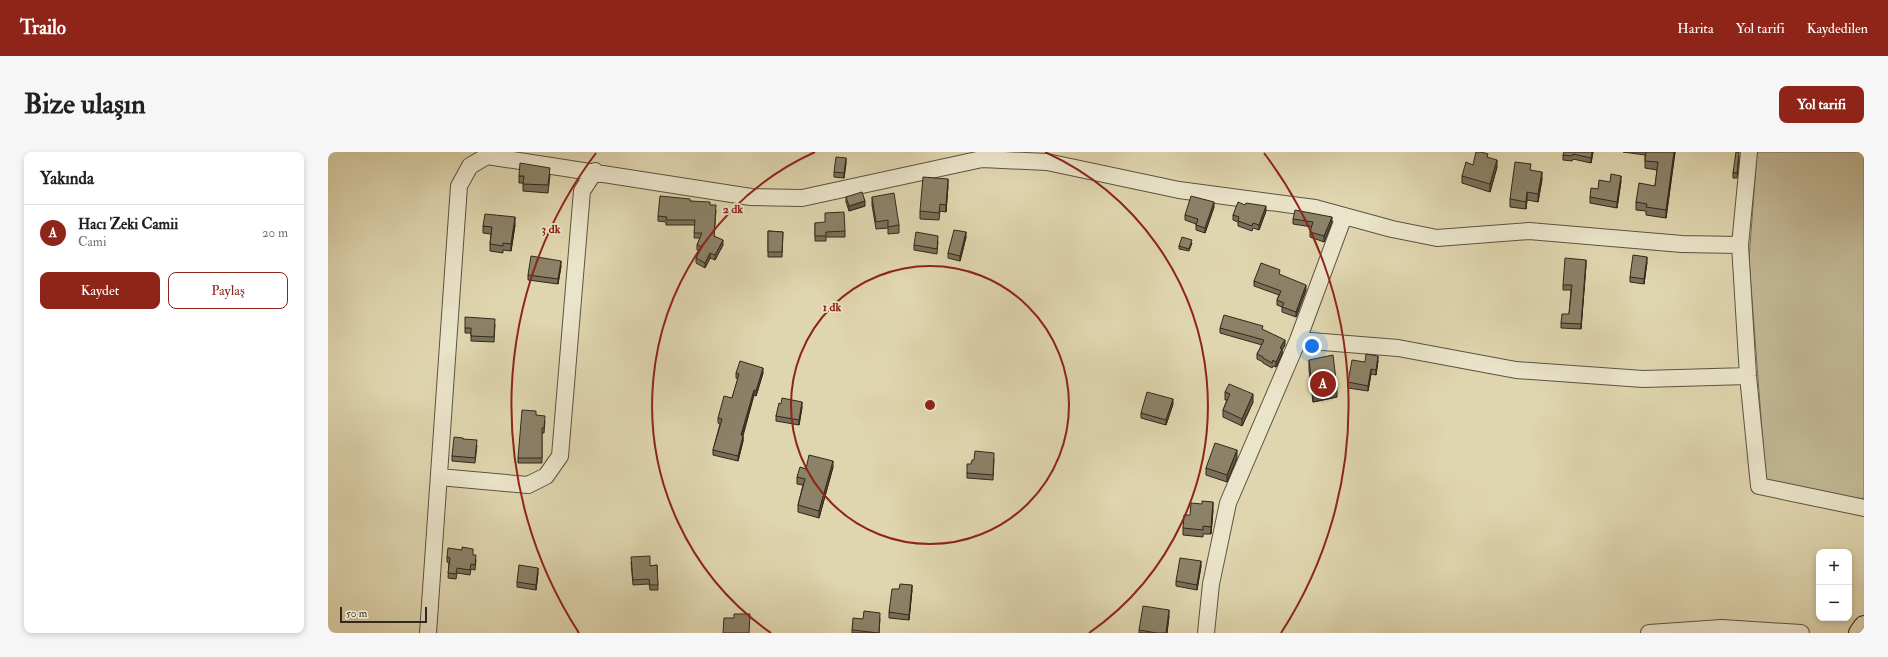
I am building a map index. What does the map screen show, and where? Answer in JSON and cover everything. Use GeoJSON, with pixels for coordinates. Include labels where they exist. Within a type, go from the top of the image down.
{"type":"FeatureCollection","features":[{"type":"Feature","properties":{"kind":"main road"},"geometry":{"type":"LineString","coordinates":[[1859,633],[1864,626]]}},
{"type":"Feature","properties":{"kind":"street"},"geometry":{"type":"LineString","coordinates":[[1749,152],[1740,245],[1748,376],[1759,486],[1864,508]]}},
{"type":"Feature","properties":{"kind":"street"},"geometry":{"type":"LineString","coordinates":[[428,633],[459,186],[470,166],[487,156],[595,171],[751,197],[802,198],[982,159],[1047,162],[1178,190],[1315,208],[1392,229],[1437,238],[1529,231],[1682,244],[1740,245]]}},
{"type":"Feature","properties":{"kind":"street"},"geometry":{"type":"LineString","coordinates":[[440,477],[528,485],[546,476],[560,456],[582,191],[595,171]]}},
{"type":"Feature","properties":{"kind":"street"},"geometry":{"type":"LineString","coordinates":[[1206,633],[1211,584],[1228,503],[1298,340],[1344,216]]}},
{"type":"Feature","properties":{"kind":"street"},"geometry":{"type":"LineString","coordinates":[[1298,340],[1398,348],[1516,370],[1644,379],[1748,376]]}},
{"type":"Feature","properties":{"kind":"street"},"geometry":{"type":"LineString","coordinates":[[1649,633],[1722,628],[1801,633]]}},
{"type":"Feature","properties":{"kind":"shaded area"},"geometry":{"type":"Polygon","coordinates":[[[1757,152],[1864,152],[1864,499],[1766,483],[1749,260],[1757,152]]]}},
{"type":"Feature","properties":{"kind":"building"},"geometry":{"type":"Polygon","coordinates":[[[1476,152],[1488,154],[1487,157],[1497,160],[1490,184],[1462,176],[1466,162],[1473,165],[1476,152]]]}},
{"type":"Feature","properties":{"kind":"building"},"geometry":{"type":"Polygon","coordinates":[[[1564,152],[1592,152],[1591,158],[1573,154],[1572,156],[1563,155],[1564,152]]]}},
{"type":"Feature","properties":{"kind":"building"},"geometry":{"type":"Polygon","coordinates":[[[1646,152],[1674,152],[1666,210],[1646,207],[1647,204],[1636,202],[1639,183],[1655,186],[1658,162],[1645,161],[1646,152]]]}},
{"type":"Feature","properties":{"kind":"building"},"geometry":{"type":"Polygon","coordinates":[[[1736,152],[1739,152],[1737,173],[1733,173],[1736,152]]]}},
{"type":"Feature","properties":{"kind":"building"},"geometry":{"type":"Polygon","coordinates":[[[836,157],[846,158],[844,173],[834,172],[836,157]]]}},
{"type":"Feature","properties":{"kind":"building"},"geometry":{"type":"Polygon","coordinates":[[[1515,162],[1531,164],[1530,170],[1542,172],[1538,194],[1527,192],[1526,202],[1510,199],[1515,162]]]}},
{"type":"Feature","properties":{"kind":"building"},"geometry":{"type":"Polygon","coordinates":[[[520,163],[550,168],[548,185],[523,184],[524,176],[519,176],[520,163]]]}},
{"type":"Feature","properties":{"kind":"building"},"geometry":{"type":"Polygon","coordinates":[[[1611,174],[1621,176],[1617,202],[1590,197],[1591,188],[1598,189],[1599,180],[1610,182],[1611,174]]]}},
{"type":"Feature","properties":{"kind":"building"},"geometry":{"type":"Polygon","coordinates":[[[923,177],[948,179],[946,205],[940,204],[939,213],[920,211],[923,177]]]}},
{"type":"Feature","properties":{"kind":"building"},"geometry":{"type":"Polygon","coordinates":[[[862,192],[865,201],[849,206],[846,197],[862,192]]]}},
{"type":"Feature","properties":{"kind":"building"},"geometry":{"type":"Polygon","coordinates":[[[894,193],[899,225],[888,227],[888,220],[876,222],[872,197],[894,193]]]}},
{"type":"Feature","properties":{"kind":"building"},"geometry":{"type":"Polygon","coordinates":[[[660,196],[690,199],[690,201],[710,202],[710,205],[716,205],[714,236],[723,240],[715,255],[710,253],[705,263],[696,258],[702,247],[697,245],[702,233],[694,233],[695,220],[666,220],[667,217],[658,216],[660,196]]]}},
{"type":"Feature","properties":{"kind":"building"},"geometry":{"type":"Polygon","coordinates":[[[1191,196],[1214,202],[1205,228],[1196,225],[1198,219],[1185,215],[1191,196]]]}},
{"type":"Feature","properties":{"kind":"building"},"geometry":{"type":"Polygon","coordinates":[[[1238,202],[1245,205],[1246,203],[1266,206],[1259,225],[1253,223],[1252,226],[1238,221],[1239,217],[1233,215],[1238,202]]]}},
{"type":"Feature","properties":{"kind":"building"},"geometry":{"type":"Polygon","coordinates":[[[1295,210],[1332,217],[1324,236],[1310,232],[1313,222],[1293,219],[1295,210]]]}},
{"type":"Feature","properties":{"kind":"building"},"geometry":{"type":"Polygon","coordinates":[[[844,212],[845,231],[826,232],[826,236],[815,236],[815,223],[825,222],[825,213],[844,212]]]}},
{"type":"Feature","properties":{"kind":"building"},"geometry":{"type":"Polygon","coordinates":[[[485,214],[515,217],[511,244],[503,243],[503,246],[490,244],[492,227],[483,226],[485,214]]]}},
{"type":"Feature","properties":{"kind":"building"},"geometry":{"type":"Polygon","coordinates":[[[954,230],[966,232],[960,256],[948,253],[954,230]]]}},
{"type":"Feature","properties":{"kind":"building"},"geometry":{"type":"Polygon","coordinates":[[[768,231],[783,232],[782,252],[768,252],[768,231]]]}},
{"type":"Feature","properties":{"kind":"building"},"geometry":{"type":"Polygon","coordinates":[[[916,232],[938,236],[937,249],[914,245],[916,232]]]}},
{"type":"Feature","properties":{"kind":"building"},"geometry":{"type":"Polygon","coordinates":[[[1182,237],[1192,240],[1189,249],[1179,246],[1182,237]]]}},
{"type":"Feature","properties":{"kind":"building"},"geometry":{"type":"Polygon","coordinates":[[[1633,255],[1647,257],[1644,279],[1630,277],[1633,255]]]}},
{"type":"Feature","properties":{"kind":"building"},"geometry":{"type":"Polygon","coordinates":[[[531,256],[561,261],[558,279],[528,275],[531,256]]]}},
{"type":"Feature","properties":{"kind":"building"},"geometry":{"type":"Polygon","coordinates":[[[1565,258],[1586,260],[1581,324],[1561,323],[1562,314],[1569,314],[1572,285],[1563,285],[1565,258]]]}},
{"type":"Feature","properties":{"kind":"building"},"geometry":{"type":"Polygon","coordinates":[[[1261,263],[1280,270],[1279,274],[1306,285],[1296,312],[1282,307],[1284,303],[1277,300],[1281,291],[1254,281],[1261,263]]]}},
{"type":"Feature","properties":{"kind":"building"},"geometry":{"type":"Polygon","coordinates":[[[1224,315],[1263,326],[1262,329],[1285,340],[1280,348],[1282,349],[1276,362],[1273,360],[1272,363],[1257,354],[1264,340],[1220,328],[1224,315]]]}},
{"type":"Feature","properties":{"kind":"building"},"geometry":{"type":"Polygon","coordinates":[[[465,317],[495,319],[494,337],[471,336],[471,328],[465,328],[465,317]]]}},
{"type":"Feature","properties":{"kind":"building"},"geometry":{"type":"Polygon","coordinates":[[[1366,354],[1378,356],[1376,370],[1371,369],[1368,386],[1348,382],[1352,360],[1365,362],[1366,354]]]}},
{"type":"Feature","properties":{"kind":"building"},"geometry":{"type":"Polygon","coordinates":[[[1333,355],[1337,388],[1313,393],[1309,360],[1333,355]]]}},
{"type":"Feature","properties":{"kind":"building"},"geometry":{"type":"Polygon","coordinates":[[[740,361],[763,368],[756,391],[754,390],[741,435],[743,436],[738,456],[713,450],[722,419],[718,418],[724,396],[732,398],[739,374],[736,373],[740,361]]]}},
{"type":"Feature","properties":{"kind":"building"},"geometry":{"type":"Polygon","coordinates":[[[1229,384],[1253,394],[1242,419],[1223,410],[1230,394],[1225,392],[1229,384]]]}},
{"type":"Feature","properties":{"kind":"building"},"geometry":{"type":"Polygon","coordinates":[[[1147,392],[1173,399],[1166,420],[1141,413],[1147,392]]]}},
{"type":"Feature","properties":{"kind":"building"},"geometry":{"type":"Polygon","coordinates":[[[782,398],[802,402],[799,420],[776,416],[779,403],[781,404],[782,398]]]}},
{"type":"Feature","properties":{"kind":"building"},"geometry":{"type":"Polygon","coordinates":[[[522,410],[536,411],[536,415],[545,416],[544,428],[542,428],[542,458],[518,458],[522,410]]]}},
{"type":"Feature","properties":{"kind":"building"},"geometry":{"type":"Polygon","coordinates":[[[454,437],[477,440],[475,458],[452,456],[454,437]]]}},
{"type":"Feature","properties":{"kind":"building"},"geometry":{"type":"Polygon","coordinates":[[[1215,443],[1237,450],[1227,475],[1206,468],[1215,443]]]}},
{"type":"Feature","properties":{"kind":"building"},"geometry":{"type":"Polygon","coordinates":[[[975,451],[994,453],[993,475],[967,473],[967,464],[971,464],[972,460],[974,460],[975,451]]]}},
{"type":"Feature","properties":{"kind":"building"},"geometry":{"type":"Polygon","coordinates":[[[809,455],[833,461],[819,511],[798,505],[805,479],[797,477],[800,467],[806,469],[809,455]]]}},
{"type":"Feature","properties":{"kind":"building"},"geometry":{"type":"Polygon","coordinates":[[[1202,501],[1213,502],[1211,527],[1203,526],[1203,530],[1183,528],[1184,515],[1190,515],[1191,503],[1202,504],[1202,501]]]}},
{"type":"Feature","properties":{"kind":"building"},"geometry":{"type":"Polygon","coordinates":[[[462,547],[473,549],[473,555],[476,555],[475,565],[471,564],[470,570],[457,568],[456,574],[448,573],[450,558],[447,557],[448,548],[462,550],[462,547]]]}},
{"type":"Feature","properties":{"kind":"building"},"geometry":{"type":"Polygon","coordinates":[[[650,556],[650,566],[657,565],[658,585],[650,585],[649,579],[633,580],[631,557],[650,556]]]}},
{"type":"Feature","properties":{"kind":"building"},"geometry":{"type":"Polygon","coordinates":[[[1180,558],[1201,561],[1197,585],[1176,581],[1180,558]]]}},
{"type":"Feature","properties":{"kind":"building"},"geometry":{"type":"Polygon","coordinates":[[[519,565],[538,568],[536,585],[517,582],[519,565]]]}},
{"type":"Feature","properties":{"kind":"building"},"geometry":{"type":"Polygon","coordinates":[[[900,584],[912,585],[909,615],[889,612],[892,589],[899,589],[900,584]]]}},
{"type":"Feature","properties":{"kind":"building"},"geometry":{"type":"Polygon","coordinates":[[[1143,606],[1169,610],[1166,633],[1139,630],[1143,606]]]}},
{"type":"Feature","properties":{"kind":"building"},"geometry":{"type":"Polygon","coordinates":[[[864,611],[880,613],[879,633],[852,630],[853,618],[863,619],[864,611]]]}},
{"type":"Feature","properties":{"kind":"building"},"geometry":{"type":"Polygon","coordinates":[[[734,614],[750,614],[749,633],[723,633],[724,618],[734,618],[734,614]]]}},
{"type":"Feature","properties":{"kind":"place","name":"Hacı Zeki Camii"},"geometry":{"type":"Point","coordinates":[1323,384]}}]}
